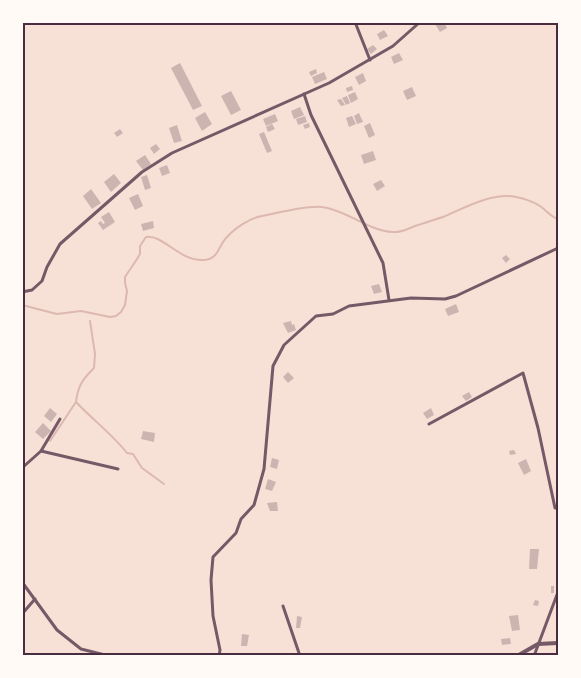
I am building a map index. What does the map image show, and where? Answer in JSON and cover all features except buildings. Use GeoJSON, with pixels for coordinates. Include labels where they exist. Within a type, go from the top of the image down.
{"type":"FeatureCollection","features":[{"type":"Feature","properties":{"kind":"street"},"geometry":{"type":"LineString","coordinates":[[355,22],[370,60]]}},
{"type":"Feature","properties":{"kind":"street"},"geometry":{"type":"LineString","coordinates":[[22,292],[32,290],[42,281],[47,267],[60,244],[142,172],[172,153],[328,83],[394,46],[420,22]]}},
{"type":"Feature","properties":{"kind":"street"},"geometry":{"type":"LineString","coordinates":[[304,94],[311,115],[383,263],[389,300]]}},
{"type":"Feature","properties":{"kind":"street"},"geometry":{"type":"LineString","coordinates":[[219,656],[220,650],[213,616],[211,580],[213,557],[236,533],[240,519],[254,505],[264,469],[273,366],[284,345],[316,316],[333,314],[350,306],[389,300],[410,298],[445,299],[456,296],[558,248]]}},
{"type":"Feature","properties":{"kind":"street"},"geometry":{"type":"LineString","coordinates":[[429,424],[523,373],[538,428],[555,508],[558,508]]}},
{"type":"Feature","properties":{"kind":"street"},"geometry":{"type":"LineString","coordinates":[[22,468],[42,451],[60,419]]}},
{"type":"Feature","properties":{"kind":"street"},"geometry":{"type":"LineString","coordinates":[[42,451],[118,469]]}},
{"type":"Feature","properties":{"kind":"street"},"geometry":{"type":"LineString","coordinates":[[22,582],[57,630],[81,649],[109,656]]}},
{"type":"Feature","properties":{"kind":"street"},"geometry":{"type":"LineString","coordinates":[[534,656],[558,592]]}},
{"type":"Feature","properties":{"kind":"street"},"geometry":{"type":"LineString","coordinates":[[22,614],[35,599]]}},
{"type":"Feature","properties":{"kind":"street"},"geometry":{"type":"LineString","coordinates":[[283,606],[300,656]]}},
{"type":"Feature","properties":{"kind":"street"},"geometry":{"type":"LineString","coordinates":[[517,656],[538,644],[558,643]]}},
{"type":"Feature","properties":{"kind":"street"},"geometry":{"type":"LineString","coordinates":[[227,656],[252,656]]}},
{"type":"Feature","properties":{"kind":"waterway"},"geometry":{"type":"LineString","coordinates":[[22,305],[57,314],[81,311],[110,317],[116,316],[125,305],[127,291],[125,277],[140,254],[140,246],[146,237],[159,240],[187,257],[204,260],[213,257],[230,234],[248,221],[257,217],[302,208],[322,207],[331,209],[375,228],[396,232],[443,217],[478,202],[507,196],[532,202],[558,219]]}},
{"type":"Feature","properties":{"kind":"waterway"},"geometry":{"type":"LineString","coordinates":[[90,321],[95,354],[94,368],[82,383],[76,402],[127,453],[133,454],[142,468],[164,484]]}},
{"type":"Feature","properties":{"kind":"waterway"},"geometry":{"type":"LineString","coordinates":[[50,441],[76,402]]}}]}
